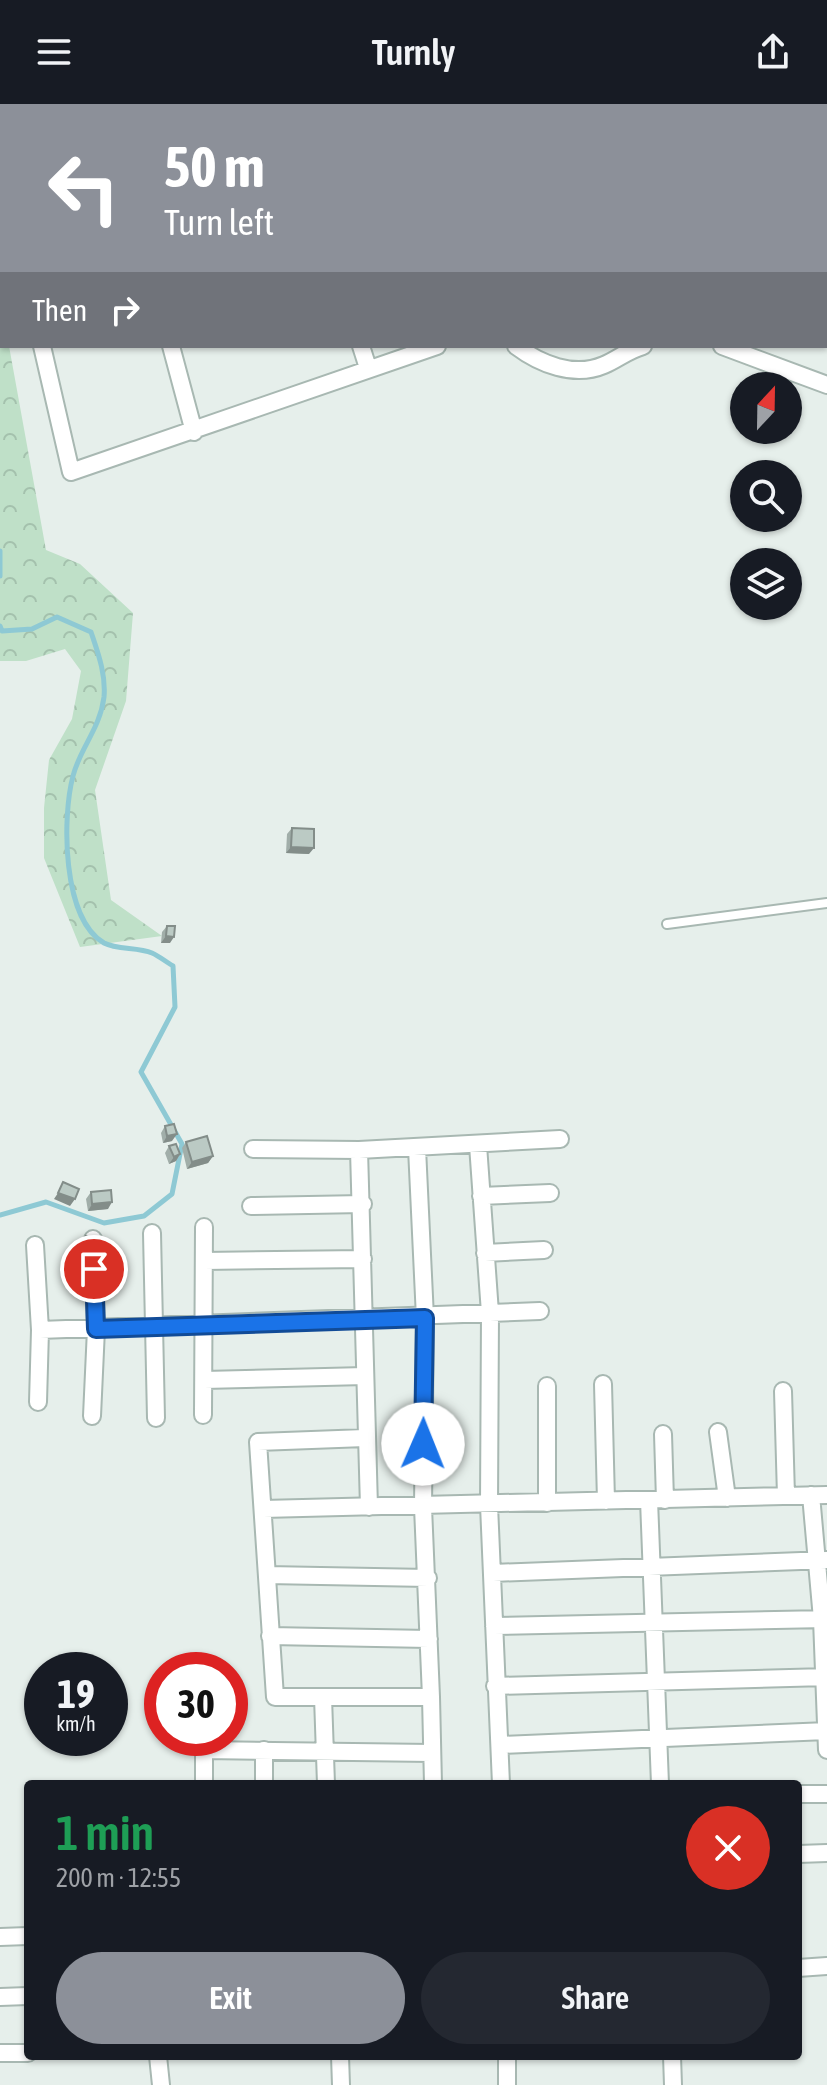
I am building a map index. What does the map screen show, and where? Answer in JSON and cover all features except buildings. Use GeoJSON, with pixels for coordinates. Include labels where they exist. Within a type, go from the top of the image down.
{"type":"FeatureCollection","features":[{"type":"Feature","properties":{"kind":"street"},"geometry":{"type":"LineString","coordinates":[[42,348],[71,472],[431,348]]}},
{"type":"Feature","properties":{"kind":"street"},"geometry":{"type":"LineString","coordinates":[[172,348],[194,432]]}},
{"type":"Feature","properties":{"kind":"street"},"geometry":{"type":"LineString","coordinates":[[362,348],[368,368]]}},
{"type":"Feature","properties":{"kind":"street"},"geometry":{"type":"LineString","coordinates":[[519,348],[536,359],[580,371],[604,365],[639,348]]}},
{"type":"Feature","properties":{"kind":"street"},"geometry":{"type":"LineString","coordinates":[[734,348],[763,353],[827,385]]}},
{"type":"Feature","properties":{"kind":"street"},"geometry":{"type":"LineString","coordinates":[[253,1149],[359,1150],[560,1139]]}},
{"type":"Feature","properties":{"kind":"street"},"geometry":{"type":"LineString","coordinates":[[478,1145],[490,1313],[489,1505],[501,1780]]}},
{"type":"Feature","properties":{"kind":"street"},"geometry":{"type":"LineString","coordinates":[[417,1148],[425,1318],[423,1507],[428,1578],[433,1780]]}},
{"type":"Feature","properties":{"kind":"street"},"geometry":{"type":"LineString","coordinates":[[359,1150],[363,1204],[361,1319],[369,1507]]}},
{"type":"Feature","properties":{"kind":"street"},"geometry":{"type":"LineString","coordinates":[[481,1196],[550,1193]]}},
{"type":"Feature","properties":{"kind":"street"},"geometry":{"type":"LineString","coordinates":[[251,1206],[363,1204]]}},
{"type":"Feature","properties":{"kind":"street"},"geometry":{"type":"LineString","coordinates":[[203,1415],[204,1227]]}},
{"type":"Feature","properties":{"kind":"street"},"geometry":{"type":"LineString","coordinates":[[152,1233],[156,1418]]}},
{"type":"Feature","properties":{"kind":"street"},"geometry":{"type":"LineString","coordinates":[[92,1416],[96,1329],[93,1239]]}},
{"type":"Feature","properties":{"kind":"street"},"geometry":{"type":"LineString","coordinates":[[35,1245],[40,1330],[38,1402]]}},
{"type":"Feature","properties":{"kind":"street"},"geometry":{"type":"LineString","coordinates":[[485,1253],[544,1250]]}},
{"type":"Feature","properties":{"kind":"street"},"geometry":{"type":"LineString","coordinates":[[204,1261],[363,1259]]}},
{"type":"Feature","properties":{"kind":"street"},"geometry":{"type":"LineString","coordinates":[[40,1330],[425,1318],[540,1311]]}},
{"type":"Feature","properties":{"kind":"street"},"geometry":{"type":"LineString","coordinates":[[204,1380],[365,1376]]}},
{"type":"Feature","properties":{"kind":"street"},"geometry":{"type":"LineString","coordinates":[[603,1384],[606,1501]]}},
{"type":"Feature","properties":{"kind":"street"},"geometry":{"type":"LineString","coordinates":[[547,1386],[547,1503]]}},
{"type":"Feature","properties":{"kind":"street"},"geometry":{"type":"LineString","coordinates":[[783,1391],[786,1496]]}},
{"type":"Feature","properties":{"kind":"street"},"geometry":{"type":"LineString","coordinates":[[718,1432],[727,1498]]}},
{"type":"Feature","properties":{"kind":"street"},"geometry":{"type":"LineString","coordinates":[[660,1780],[657,1625],[651,1567],[663,1434]]}},
{"type":"Feature","properties":{"kind":"street"},"geometry":{"type":"LineString","coordinates":[[365,1438],[258,1442],[275,1697],[431,1697]]}},
{"type":"Feature","properties":{"kind":"street"},"geometry":{"type":"LineString","coordinates":[[263,1509],[819,1495],[827,1750]]}},
{"type":"Feature","properties":{"kind":"street"},"geometry":{"type":"LineString","coordinates":[[493,1573],[822,1561]]}},
{"type":"Feature","properties":{"kind":"street"},"geometry":{"type":"LineString","coordinates":[[267,1575],[428,1578]]}},
{"type":"Feature","properties":{"kind":"street"},"geometry":{"type":"LineString","coordinates":[[494,1626],[657,1625],[824,1619]]}},
{"type":"Feature","properties":{"kind":"street"},"geometry":{"type":"LineString","coordinates":[[270,1636],[429,1639]]}},
{"type":"Feature","properties":{"kind":"street"},"geometry":{"type":"LineString","coordinates":[[495,1686],[826,1677]]}},
{"type":"Feature","properties":{"kind":"street"},"geometry":{"type":"LineString","coordinates":[[323,1697],[326,1780]]}},
{"type":"Feature","properties":{"kind":"street"},"geometry":{"type":"LineString","coordinates":[[500,1745],[827,1731]]}},
{"type":"Feature","properties":{"kind":"street"},"geometry":{"type":"LineString","coordinates":[[204,1780],[204,1750],[432,1753]]}},
{"type":"Feature","properties":{"kind":"street"},"geometry":{"type":"LineString","coordinates":[[264,1750],[264,1780]]}},
{"type":"Feature","properties":{"kind":"street"},"geometry":{"type":"LineString","coordinates":[[802,1794],[827,1794]]}},
{"type":"Feature","properties":{"kind":"street"},"geometry":{"type":"LineString","coordinates":[[802,1854],[827,1853]]}},
{"type":"Feature","properties":{"kind":"street"},"geometry":{"type":"LineString","coordinates":[[0,1937],[24,1936]]}},
{"type":"Feature","properties":{"kind":"street"},"geometry":{"type":"LineString","coordinates":[[802,1968],[827,1966]]}},
{"type":"Feature","properties":{"kind":"street"},"geometry":{"type":"LineString","coordinates":[[0,1997],[24,1996]]}},
{"type":"Feature","properties":{"kind":"street"},"geometry":{"type":"LineString","coordinates":[[0,2053],[24,2053]]}},
{"type":"Feature","properties":{"kind":"street"},"geometry":{"type":"LineString","coordinates":[[158,2060],[161,2085]]}},
{"type":"Feature","properties":{"kind":"street"},"geometry":{"type":"LineString","coordinates":[[340,2060],[341,2085]]}},
{"type":"Feature","properties":{"kind":"street"},"geometry":{"type":"LineString","coordinates":[[507,2060],[507,2085]]}},
{"type":"Feature","properties":{"kind":"street"},"geometry":{"type":"LineString","coordinates":[[672,2060],[673,2085]]}},
{"type":"Feature","properties":{"kind":"lane"},"geometry":{"type":"LineString","coordinates":[[667,924],[827,903]]}},
{"type":"Feature","properties":{"kind":"green space"},"geometry":{"type":"Polygon","coordinates":[[[0,348],[9,348],[46,550],[80,564],[133,613],[126,701],[95,790],[111,900],[162,936],[80,947],[44,858],[44,808],[49,760],[72,719],[81,671],[65,649],[26,661],[0,661],[0,348]]]}},
{"type":"Feature","properties":{"kind":"waterway"},"geometry":{"type":"LineString","coordinates":[[0,551],[0,576]]}},
{"type":"Feature","properties":{"kind":"waterway"},"geometry":{"type":"LineString","coordinates":[[0,626],[2,631],[32,629],[57,617],[91,632],[103,672],[104,697],[98,719],[76,766],[69,794],[67,841],[73,890],[90,931],[104,943],[146,951],[173,966],[175,1007],[141,1072],[182,1144],[172,1194],[144,1216],[104,1223],[46,1202],[0,1215]]}},
{"type":"Feature","properties":{"kind":"route"},"geometry":{"type":"LineString","coordinates":[[94,1269],[96,1329],[425,1318],[423,1444]]}}]}
